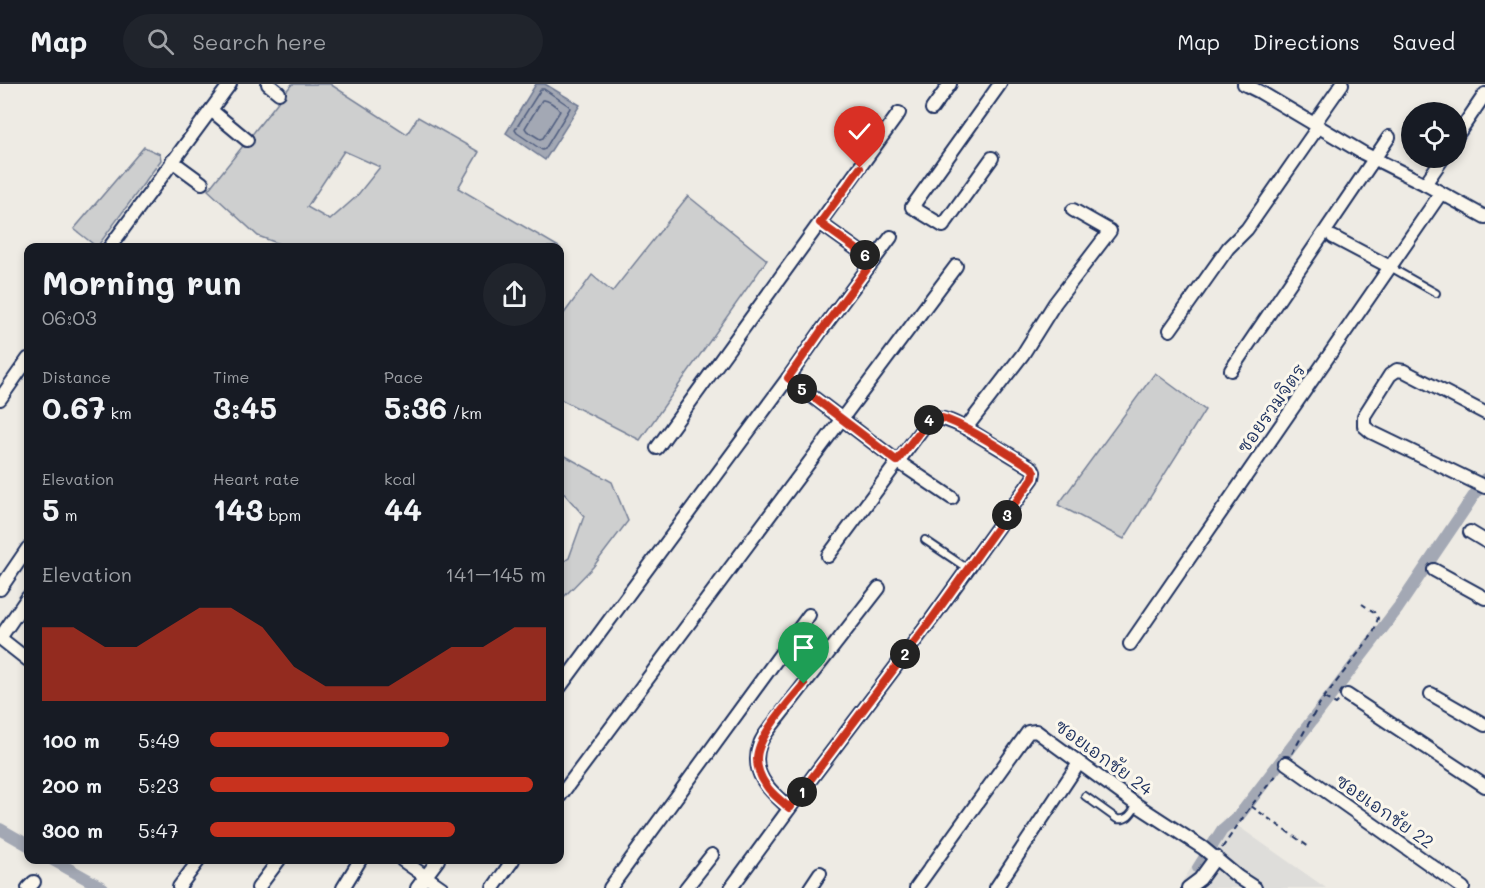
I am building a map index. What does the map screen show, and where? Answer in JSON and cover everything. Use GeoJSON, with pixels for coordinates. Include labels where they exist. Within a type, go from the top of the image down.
{"type":"FeatureCollection","features":[{"type":"Feature","properties":{"kind":"street"},"geometry":{"type":"LineString","coordinates":[[113,243],[230,84]]}},
{"type":"Feature","properties":{"kind":"street"},"geometry":{"type":"LineString","coordinates":[[268,84],[279,93]]}},
{"type":"Feature","properties":{"kind":"street"},"geometry":{"type":"LineString","coordinates":[[932,109],[950,84]]}},
{"type":"Feature","properties":{"kind":"street"},"geometry":{"type":"LineString","coordinates":[[992,158],[944,226],[912,207],[1000,84]]}},
{"type":"Feature","properties":{"kind":"street"},"geometry":{"type":"LineString","coordinates":[[1244,84],[1374,158],[1485,217]]}},
{"type":"Feature","properties":{"kind":"street"},"geometry":{"type":"LineString","coordinates":[[1170,330],[1228,248],[1246,229],[1342,84]]}},
{"type":"Feature","properties":{"kind":"street"},"geometry":{"type":"LineString","coordinates":[[1467,121],[1485,94]]}},
{"type":"Feature","properties":{"kind":"street"},"geometry":{"type":"LineString","coordinates":[[210,110],[247,140]]}},
{"type":"Feature","properties":{"kind":"street"},"geometry":{"type":"LineString","coordinates":[[657,448],[899,113]]}},
{"type":"Feature","properties":{"kind":"street"},"geometry":{"type":"LineString","coordinates":[[1230,370],[1389,137]]}},
{"type":"Feature","properties":{"kind":"street"},"geometry":{"type":"LineString","coordinates":[[172,160],[202,183]]}},
{"type":"Feature","properties":{"kind":"street"},"geometry":{"type":"LineString","coordinates":[[1425,184],[1436,168]]}},
{"type":"Feature","properties":{"kind":"street","name":"ซอยรวมจิตร"},"geometry":{"type":"LineString","coordinates":[[1130,644],[1441,193]]}},
{"type":"Feature","properties":{"kind":"street"},"geometry":{"type":"LineString","coordinates":[[966,428],[1017,362],[1055,303],[1110,231],[1073,210]]}},
{"type":"Feature","properties":{"kind":"street"},"geometry":{"type":"LineString","coordinates":[[820,223],[873,261]]}},
{"type":"Feature","properties":{"kind":"street"},"geometry":{"type":"LineString","coordinates":[[564,682],[891,237]]}},
{"type":"Feature","properties":{"kind":"street"},"geometry":{"type":"LineString","coordinates":[[1333,237],[1390,267]]}},
{"type":"Feature","properties":{"kind":"street"},"geometry":{"type":"LineString","coordinates":[[564,791],[956,266]]}},
{"type":"Feature","properties":{"kind":"street"},"geometry":{"type":"LineString","coordinates":[[0,399],[24,365]]}},
{"type":"Feature","properties":{"kind":"street"},"geometry":{"type":"LineString","coordinates":[[1485,413],[1404,371],[1397,370],[1390,375],[1364,416],[1364,426],[1371,432],[1485,488]]}},
{"type":"Feature","properties":{"kind":"street"},"geometry":{"type":"LineString","coordinates":[[788,378],[897,461],[952,498]]}},
{"type":"Feature","properties":{"kind":"street"},"geometry":{"type":"LineString","coordinates":[[731,888],[931,620],[1033,478],[1034,472],[1032,468],[966,428],[939,417],[933,418],[928,421],[897,461],[828,556]]}},
{"type":"Feature","properties":{"kind":"street"},"geometry":{"type":"LineString","coordinates":[[1470,532],[1485,541]]}},
{"type":"Feature","properties":{"kind":"street"},"geometry":{"type":"LineString","coordinates":[[0,589],[24,555]]}},
{"type":"Feature","properties":{"kind":"street"},"geometry":{"type":"LineString","coordinates":[[1434,570],[1485,598]]}},
{"type":"Feature","properties":{"kind":"street"},"geometry":{"type":"LineString","coordinates":[[789,808],[767,787],[758,770],[756,758],[760,743],[879,588]]}},
{"type":"Feature","properties":{"kind":"street"},"geometry":{"type":"LineString","coordinates":[[24,603],[0,638],[24,656]]}},
{"type":"Feature","properties":{"kind":"street"},"geometry":{"type":"LineString","coordinates":[[610,888],[809,615]]}},
{"type":"Feature","properties":{"kind":"street"},"geometry":{"type":"LineString","coordinates":[[1347,694],[1485,786]]}},
{"type":"Feature","properties":{"kind":"street"},"geometry":{"type":"LineString","coordinates":[[1431,694],[1485,725]]}},
{"type":"Feature","properties":{"kind":"street","name":"ซอยเอกชัย 24"},"geometry":{"type":"LineString","coordinates":[[916,888],[1028,732],[1036,731],[1137,805],[1210,853],[1255,888]]}},
{"type":"Feature","properties":{"kind":"street"},"geometry":{"type":"LineString","coordinates":[[996,888],[1079,763]]}},
{"type":"Feature","properties":{"kind":"street","name":"ซอยเอกชัย 22"},"geometry":{"type":"LineString","coordinates":[[1286,763],[1463,888]]}},
{"type":"Feature","properties":{"kind":"street"},"geometry":{"type":"LineString","coordinates":[[1188,888],[1200,879],[1210,853]]}},
{"type":"Feature","properties":{"kind":"street"},"geometry":{"type":"LineString","coordinates":[[686,888],[712,855]]}},
{"type":"Feature","properties":{"kind":"street"},"geometry":{"type":"LineString","coordinates":[[179,887],[196,864]]}},
{"type":"Feature","properties":{"kind":"street"},"geometry":{"type":"LineString","coordinates":[[258,888],[276,864]]}},
{"type":"Feature","properties":{"kind":"street"},"geometry":{"type":"LineString","coordinates":[[343,888],[358,864]]}},
{"type":"Feature","properties":{"kind":"street"},"geometry":{"type":"LineString","coordinates":[[408,864],[442,888]]}},
{"type":"Feature","properties":{"kind":"street"},"geometry":{"type":"LineString","coordinates":[[417,888],[435,864]]}},
{"type":"Feature","properties":{"kind":"street"},"geometry":{"type":"LineString","coordinates":[[493,888],[510,864]]}},
{"type":"Feature","properties":{"kind":"street"},"geometry":{"type":"LineString","coordinates":[[810,888],[820,873]]}},
{"type":"Feature","properties":{"kind":"lane"},"geometry":{"type":"LineString","coordinates":[[1390,267],[1436,293]]}},
{"type":"Feature","properties":{"kind":"lane"},"geometry":{"type":"LineString","coordinates":[[925,540],[968,569]]}},
{"type":"Feature","properties":{"kind":"lane"},"geometry":{"type":"LineString","coordinates":[[1084,796],[1121,820],[1131,814],[1137,805]]}},
{"type":"Feature","properties":{"kind":"path"},"geometry":{"type":"LineString","coordinates":[[1210,853],[1286,763],[1320,703],[1372,634],[1378,618],[1374,612],[1362,604]]}},
{"type":"Feature","properties":{"kind":"path"},"geometry":{"type":"LineString","coordinates":[[1251,806],[1309,847]]}},
{"type":"Feature","properties":{"kind":"shaded area"},"geometry":{"type":"Polygon","coordinates":[[[292,84],[330,84],[407,134],[418,117],[479,152],[458,188],[552,243],[277,243],[258,236],[208,190],[292,84]],[[344,151],[307,207],[330,220],[356,197],[380,167],[344,151]]]}},
{"type":"Feature","properties":{"kind":"shaded area"},"geometry":{"type":"Polygon","coordinates":[[[144,147],[160,154],[161,160],[100,243],[92,243],[74,229],[144,147]]]}},
{"type":"Feature","properties":{"kind":"shaded area"},"geometry":{"type":"Polygon","coordinates":[[[688,196],[767,260],[640,440],[564,401],[564,314],[592,275],[612,292],[688,196]]]}},
{"type":"Feature","properties":{"kind":"shaded area"},"geometry":{"type":"Polygon","coordinates":[[[1155,373],[1205,410],[1124,539],[1058,505],[1155,373]]]}},
{"type":"Feature","properties":{"kind":"shaded area"},"geometry":{"type":"Polygon","coordinates":[[[564,455],[612,482],[628,521],[593,567],[564,597],[564,561],[569,558],[584,516],[564,494],[564,455]]]}},
{"type":"Feature","properties":{"kind":"shaded area"},"geometry":{"type":"Polygon","coordinates":[[[1225,817],[1326,888],[1190,888],[1182,882],[1225,817]]]}},
{"type":"Feature","properties":{"kind":"water"},"geometry":{"type":"Polygon","coordinates":[[[536,84],[545,84],[580,105],[545,160],[506,133],[536,84]]]}},
{"type":"Feature","properties":{"kind":"waterway"},"geometry":{"type":"LineString","coordinates":[[1198,868],[1222,830],[1238,817],[1398,608],[1485,479]]}},
{"type":"Feature","properties":{"kind":"waterway"},"geometry":{"type":"LineString","coordinates":[[0,829],[24,843]]}},
{"type":"Feature","properties":{"kind":"waterway"},"geometry":{"type":"LineString","coordinates":[[60,864],[103,888]]}},
{"type":"Feature","properties":{"kind":"route"},"geometry":{"type":"LineString","coordinates":[[804,684],[760,743],[756,758],[758,770],[767,787],[789,808],[931,620],[1033,478],[1034,472],[1032,468],[966,428],[939,417],[928,421],[897,461],[788,378],[873,261],[820,223],[860,168]]}}]}
